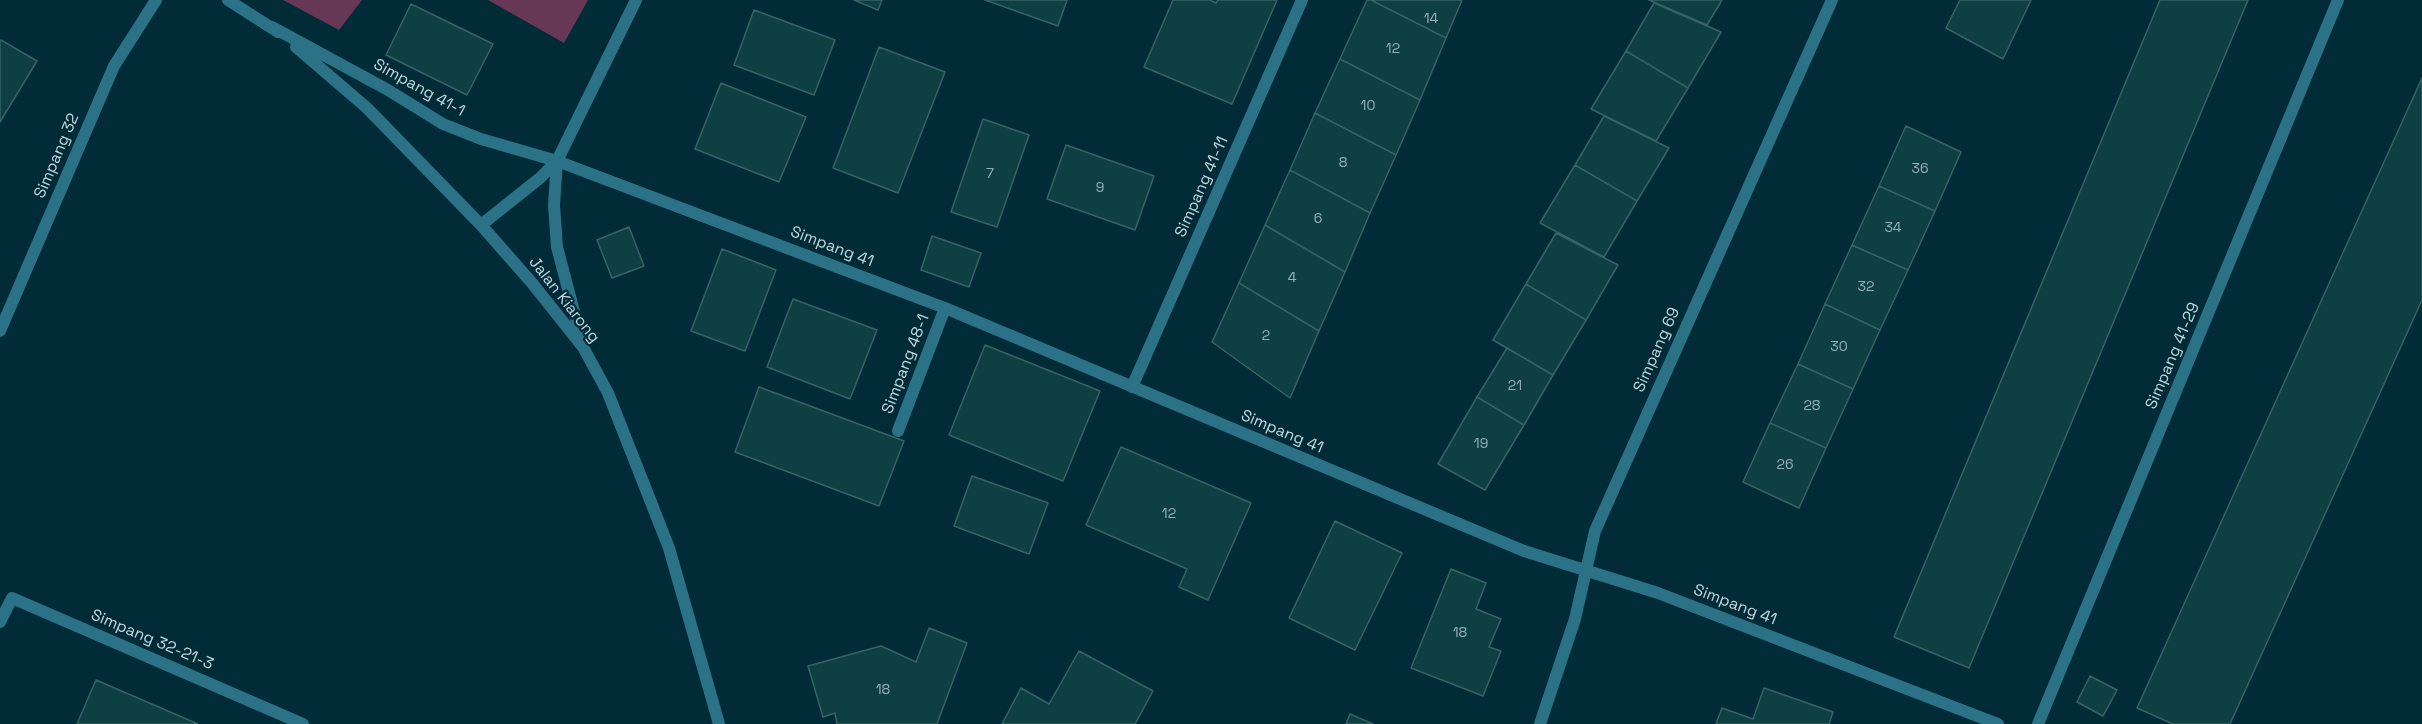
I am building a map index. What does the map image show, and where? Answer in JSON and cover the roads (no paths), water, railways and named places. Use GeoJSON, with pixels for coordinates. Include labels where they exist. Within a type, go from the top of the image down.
{"type":"FeatureCollection","features":[{"type":"Feature","properties":{"kind":"street","name":"Simpang 32"},"geometry":{"type":"LineString","coordinates":[[0,331],[114,66],[156,0]]}},
{"type":"Feature","properties":{"kind":"street","name":"Jalan Kiarong"},"geometry":{"type":"LineString","coordinates":[[228,0],[272,27],[317,63],[367,108],[481,225],[532,283],[583,347],[608,393],[669,548],[718,724]]}},
{"type":"Feature","properties":{"kind":"street"},"geometry":{"type":"LineString","coordinates":[[481,225],[540,178],[557,161],[636,0]]}},
{"type":"Feature","properties":{"kind":"street","name":"Simpang 41-11"},"geometry":{"type":"LineString","coordinates":[[1132,387],[1302,0]]}},
{"type":"Feature","properties":{"kind":"street","name":"Simpang 69"},"geometry":{"type":"LineString","coordinates":[[1540,724],[1575,619],[1595,531],[1832,0]]}},
{"type":"Feature","properties":{"kind":"street","name":"Simpang 41-29"},"geometry":{"type":"LineString","coordinates":[[2038,724],[2338,0]]}},
{"type":"Feature","properties":{"kind":"street","name":"Simpang 41-1"},"geometry":{"type":"LineString","coordinates":[[272,27],[388,90],[443,124],[481,139],[557,161]]}},
{"type":"Feature","properties":{"kind":"street"},"geometry":{"type":"LineString","coordinates":[[557,161],[554,205],[557,247],[583,347]]}},
{"type":"Feature","properties":{"kind":"street","name":"Simpang 41"},"geometry":{"type":"LineString","coordinates":[[557,161],[945,308],[1524,551],[1658,592],[1998,724]]}},
{"type":"Feature","properties":{"kind":"street","name":"Simpang 48-1"},"geometry":{"type":"LineString","coordinates":[[898,431],[945,308]]}},
{"type":"Feature","properties":{"kind":"street","name":"Simpang 32-21-3"},"geometry":{"type":"LineString","coordinates":[[0,622],[12,598],[303,724]]}}]}
